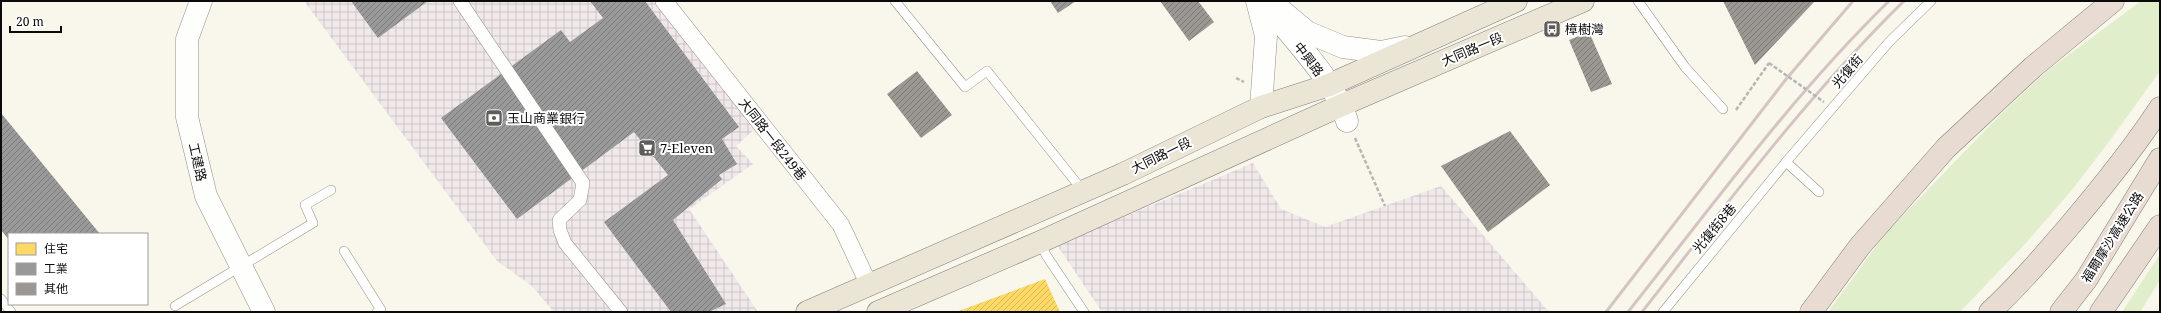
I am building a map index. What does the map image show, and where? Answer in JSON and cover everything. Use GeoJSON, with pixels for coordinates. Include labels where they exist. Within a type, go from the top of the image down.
{"type":"FeatureCollection","features":[{"type":"Feature","properties":{"kind":"highway"},"geometry":{"type":"LineString","coordinates":[[1811,312],[1860,246],[1946,148],[2033,67],[2113,1]]}},
{"type":"Feature","properties":{"kind":"highway"},"geometry":{"type":"LineString","coordinates":[[1990,312],[2017,287],[2081,212],[2134,147],[2160,108]]}},
{"type":"Feature","properties":{"kind":"highway","name":"福爾摩沙高速公路"},"geometry":{"type":"LineString","coordinates":[[2061,312],[2086,280],[2160,159]]}},
{"type":"Feature","properties":{"kind":"highway"},"geometry":{"type":"LineString","coordinates":[[2101,312],[2160,226]]}},
{"type":"Feature","properties":{"kind":"main road","name":"大同路一段"},"geometry":{"type":"LineString","coordinates":[[807,312],[1123,174],[1261,107],[1329,84],[1516,1]]}},
{"type":"Feature","properties":{"kind":"main road","name":"大同路一段"},"geometry":{"type":"LineString","coordinates":[[878,312],[1135,199],[1344,113],[1583,1]]}},
{"type":"Feature","properties":{"kind":"main road"},"geometry":{"type":"LineString","coordinates":[[1123,174],[1135,199]]}},
{"type":"Feature","properties":{"kind":"street","name":"工建路"},"geometry":{"type":"LineString","coordinates":[[201,1],[187,39],[187,117],[206,196],[264,312]]}},
{"type":"Feature","properties":{"kind":"street"},"geometry":{"type":"LineString","coordinates":[[460,1],[583,183],[580,200],[560,220],[560,230],[565,243],[621,312]]}},
{"type":"Feature","properties":{"kind":"street","name":"大同路一段249巷"},"geometry":{"type":"LineString","coordinates":[[664,1],[841,224],[868,285]]}},
{"type":"Feature","properties":{"kind":"street"},"geometry":{"type":"LineString","coordinates":[[1257,1],[1266,36],[1261,107]]}},
{"type":"Feature","properties":{"kind":"street","name":"中興路"},"geometry":{"type":"LineString","coordinates":[[1264,1],[1329,84],[1344,113]]}},
{"type":"Feature","properties":{"kind":"street"},"geometry":{"type":"LineString","coordinates":[[1270,1],[1307,32],[1343,47],[1381,52],[1422,43]]}},
{"type":"Feature","properties":{"kind":"lane"},"geometry":{"type":"LineString","coordinates":[[895,1],[965,87],[987,71],[1083,191]]}},
{"type":"Feature","properties":{"kind":"lane"},"geometry":{"type":"LineString","coordinates":[[1638,1],[1685,67],[1723,109]]}},
{"type":"Feature","properties":{"kind":"lane","name":"光復街"},"geometry":{"type":"LineString","coordinates":[[1786,162],[1889,42],[1931,1]]}},
{"type":"Feature","properties":{"kind":"lane"},"geometry":{"type":"LineString","coordinates":[[1786,162],[1819,192]]}},
{"type":"Feature","properties":{"kind":"lane","name":"光復街8巷"},"geometry":{"type":"LineString","coordinates":[[1664,312],[1786,162]]}},
{"type":"Feature","properties":{"kind":"lane"},"geometry":{"type":"LineString","coordinates":[[175,306],[313,223],[305,205],[331,190]]}},
{"type":"Feature","properties":{"kind":"lane"},"geometry":{"type":"LineString","coordinates":[[1040,242],[1046,255],[1084,312]]}},
{"type":"Feature","properties":{"kind":"lane"},"geometry":{"type":"LineString","coordinates":[[344,251],[382,310],[378,312]]}},
{"type":"Feature","properties":{"kind":"lane"},"geometry":{"type":"LineString","coordinates":[[1,299],[11,312]]}},
{"type":"Feature","properties":{"kind":"path"},"geometry":{"type":"LineString","coordinates":[[1736,111],[1769,63],[1824,102]]}},
{"type":"Feature","properties":{"kind":"path"},"geometry":{"type":"LineString","coordinates":[[1344,113],[1385,206]]}},
{"type":"Feature","properties":{"kind":"shaded area"},"geometry":{"type":"Polygon","coordinates":[[[304,1],[657,1],[757,127],[736,146],[753,164],[689,209],[758,312],[554,312],[532,286],[497,261],[304,1]]]}},
{"type":"Feature","properties":{"kind":"shaded area"},"geometry":{"type":"Polygon","coordinates":[[[1253,163],[1281,209],[1325,227],[1441,186],[1549,312],[1102,312],[1057,245],[1253,163]]]}},
{"type":"Feature","properties":{"kind":"green space"},"geometry":{"type":"Polygon","coordinates":[[[2141,1],[2160,1],[2160,71],[2072,190],[2026,243],[1960,312],[1828,312],[1886,233],[1999,116],[2047,71],[2141,1]]]}},
{"type":"Feature","properties":{"kind":"green space"},"geometry":{"type":"Polygon","coordinates":[[[2160,254],[2160,280],[2140,312],[2122,312],[2160,254]]]}},
{"type":"Feature","properties":{"kind":"building: 住宅"},"geometry":{"type":"Polygon","coordinates":[[[1045,279],[1060,312],[956,312],[1045,279]]]}},
{"type":"Feature","properties":{"kind":"building: 工業"},"geometry":{"type":"Polygon","coordinates":[[[351,1],[428,1],[378,38],[351,1]]]}},
{"type":"Feature","properties":{"kind":"building: 工業"},"geometry":{"type":"Polygon","coordinates":[[[590,1],[645,1],[739,127],[722,139],[737,164],[719,175],[722,179],[673,220],[726,304],[709,312],[671,312],[604,222],[668,175],[634,132],[517,219],[441,118],[561,30],[570,42],[603,18],[590,1]]]}},
{"type":"Feature","properties":{"kind":"building: 工業"},"geometry":{"type":"Polygon","coordinates":[[[1050,1],[1076,1],[1058,13],[1050,1]]]}},
{"type":"Feature","properties":{"kind":"building: 工業"},"geometry":{"type":"Polygon","coordinates":[[[1,113],[99,233],[8,233],[8,239],[1,230],[1,113]]]}},
{"type":"Feature","properties":{"kind":"building: 其他"},"geometry":{"type":"Polygon","coordinates":[[[1160,1],[1198,1],[1214,22],[1189,41],[1160,1]]]}},
{"type":"Feature","properties":{"kind":"building: 其他"},"geometry":{"type":"Polygon","coordinates":[[[1723,1],[1815,1],[1755,65],[1723,1]]]}},
{"type":"Feature","properties":{"kind":"building: 其他"},"geometry":{"type":"Polygon","coordinates":[[[1589,32],[1612,84],[1591,92],[1569,40],[1589,32]]]}},
{"type":"Feature","properties":{"kind":"building: 其他"},"geometry":{"type":"Polygon","coordinates":[[[917,71],[952,115],[921,138],[887,94],[917,71]]]}},
{"type":"Feature","properties":{"kind":"building: 其他"},"geometry":{"type":"Polygon","coordinates":[[[1510,131],[1550,185],[1488,232],[1441,166],[1510,131]]]}},
{"type":"Feature","properties":{"kind":"railway"},"geometry":{"type":"LineString","coordinates":[[1606,312],[1787,78],[1853,1]]}},
{"type":"Feature","properties":{"kind":"railway"},"geometry":{"type":"LineString","coordinates":[[1628,312],[1786,113],[1853,37],[1889,1]]}},
{"type":"Feature","properties":{"kind":"railway"},"geometry":{"type":"LineString","coordinates":[[1642,312],[1800,113],[1868,37],[1904,1]]}},
{"type":"Feature","properties":{"kind":"place","name":"樟樹灣"},"geometry":{"type":"Point","coordinates":[1552,29]}},
{"type":"Feature","properties":{"kind":"place","name":"玉山商業銀行"},"geometry":{"type":"Point","coordinates":[494,118]}},
{"type":"Feature","properties":{"kind":"place","name":"7-Eleven"},"geometry":{"type":"Point","coordinates":[647,148]}}]}
